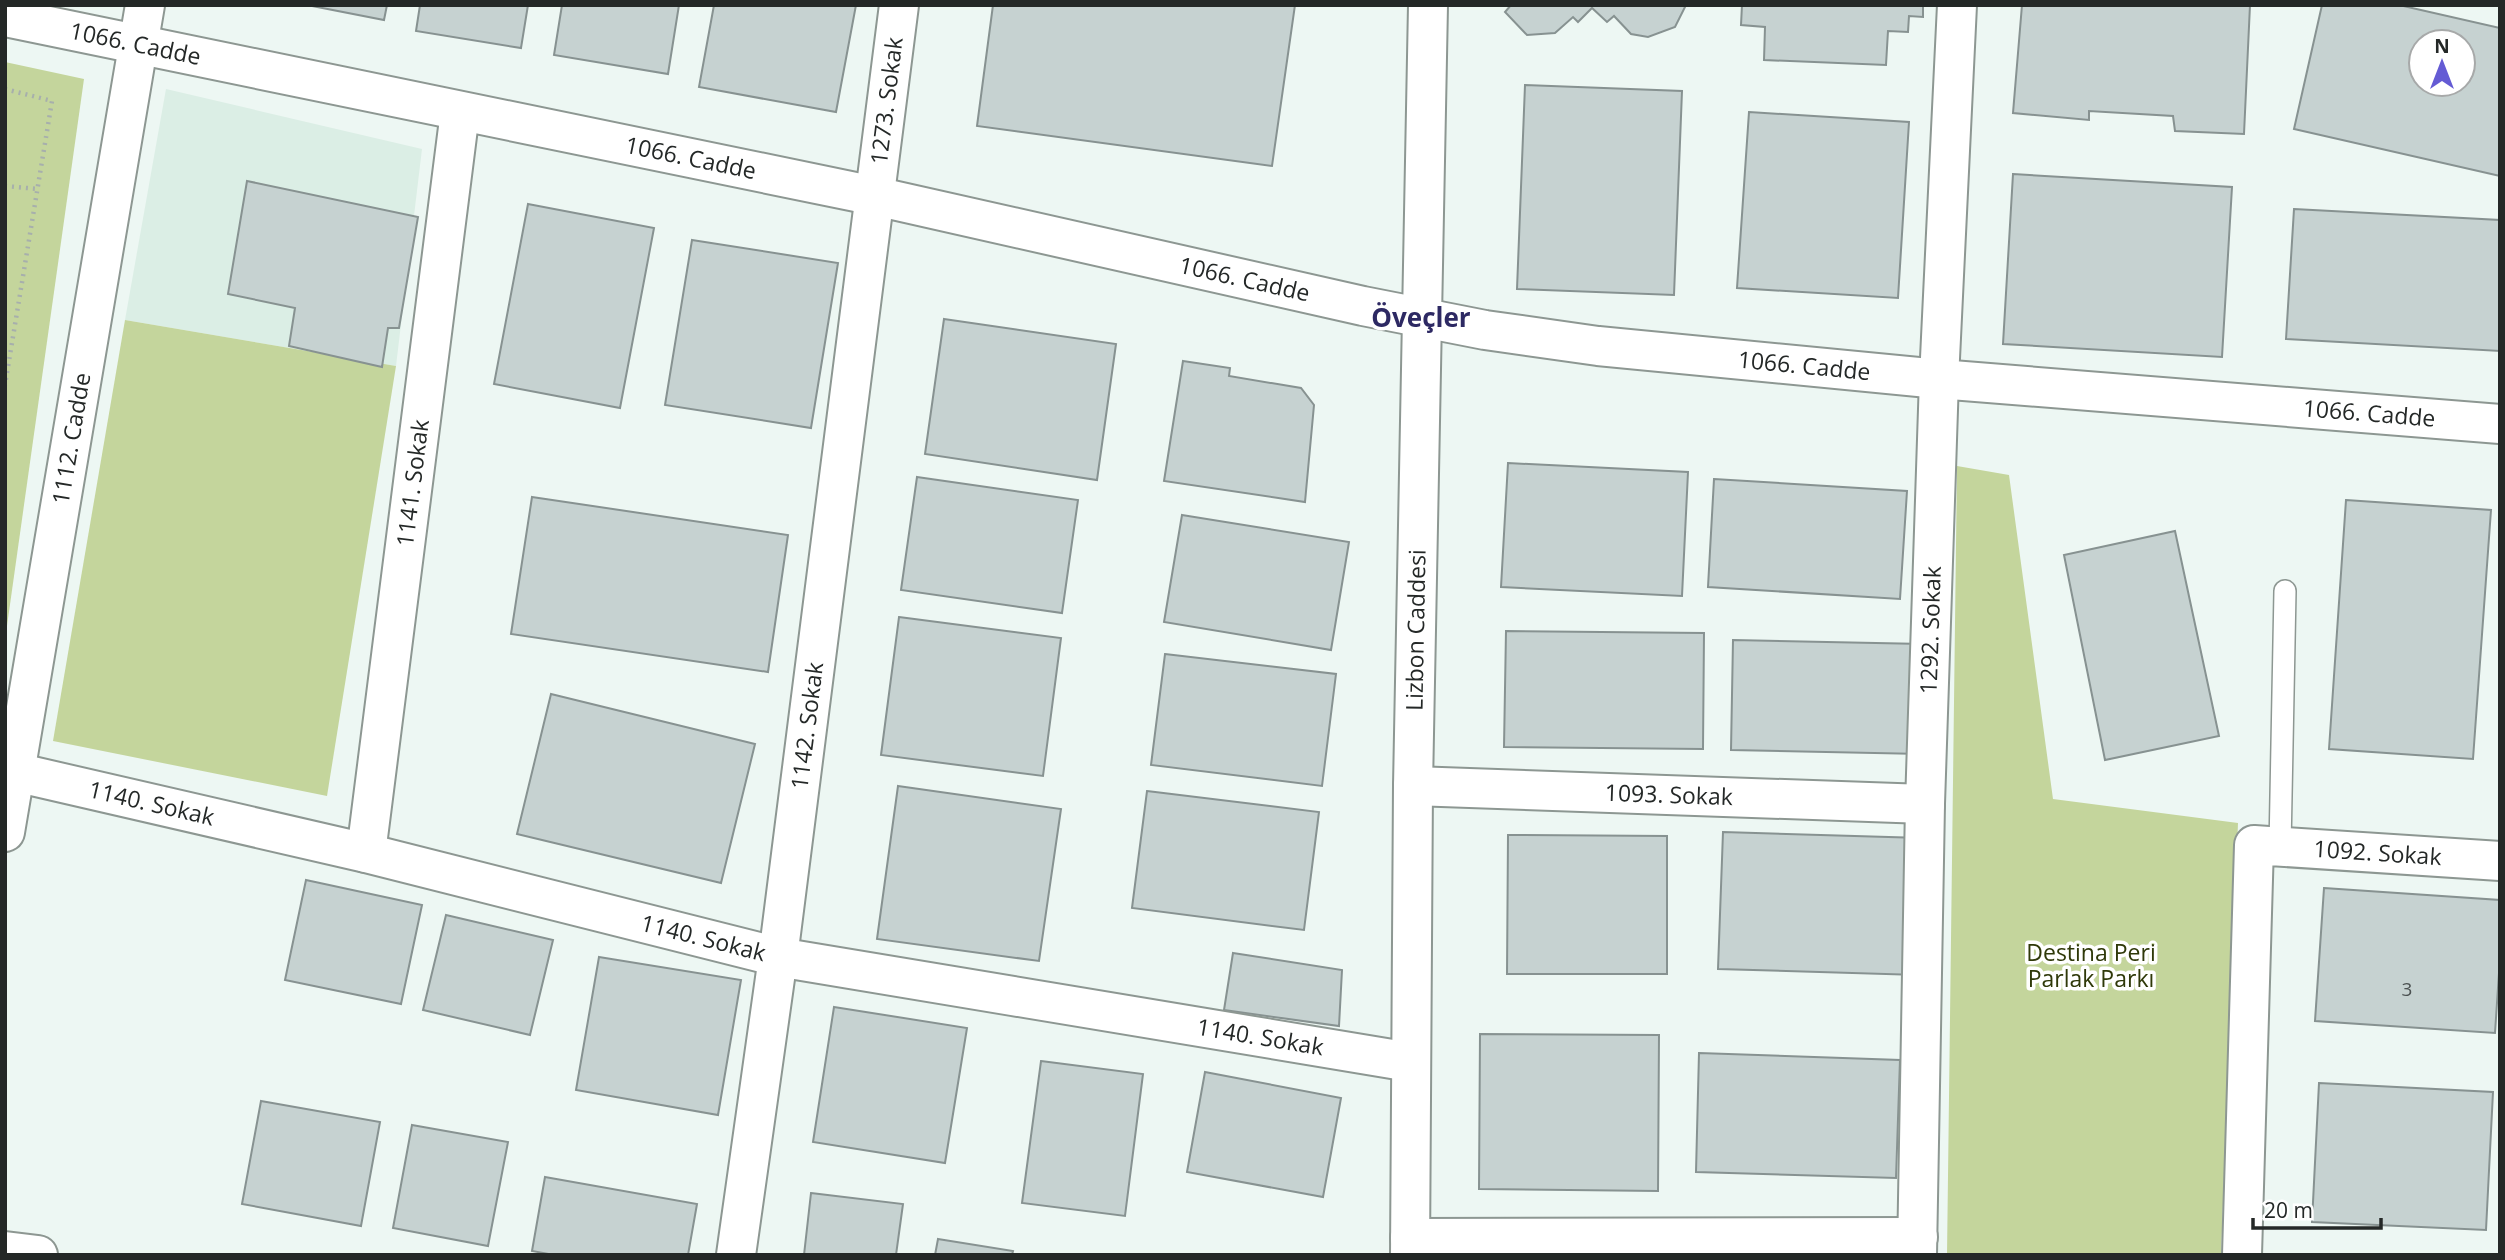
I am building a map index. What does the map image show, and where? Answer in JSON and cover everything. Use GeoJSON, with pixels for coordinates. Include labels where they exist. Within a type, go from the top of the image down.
{"type":"FeatureCollection","features":[{"type":"Feature","properties":{"kind":"street","name":"1112. Cadde"},"geometry":{"type":"LineString","coordinates":[[5,832],[10,772],[145,5]]}},
{"type":"Feature","properties":{"kind":"street","name":"1273. Sokak"},"geometry":{"type":"LineString","coordinates":[[874,196],[899,5]]}},
{"type":"Feature","properties":{"kind":"street","name":"Lizbon Caddesi"},"geometry":{"type":"LineString","coordinates":[[1410,1246],[1413,786],[1428,5]]}},
{"type":"Feature","properties":{"kind":"street","name":"1292. Sokak"},"geometry":{"type":"LineString","coordinates":[[1917,1246],[1925,804],[1939,379],[1957,5]]}},
{"type":"Feature","properties":{"kind":"street","name":"1066. Cadde"},"geometry":{"type":"LineString","coordinates":[[5,17],[874,196],[1421,318],[1547,340],[1939,379],[2500,424]]}},
{"type":"Feature","properties":{"kind":"street","name":"1141. Sokak"},"geometry":{"type":"LineString","coordinates":[[366,853],[460,111]]}},
{"type":"Feature","properties":{"kind":"street","name":"1142. Sokak"},"geometry":{"type":"LineString","coordinates":[[736,1255],[778,957],[874,196]]}},
{"type":"Feature","properties":{"kind":"street","name":"1140. Sokak"},"geometry":{"type":"LineString","coordinates":[[10,772],[366,853],[778,957],[1410,1062]]}},
{"type":"Feature","properties":{"kind":"street","name":"1093. Sokak"},"geometry":{"type":"LineString","coordinates":[[1413,786],[1925,804]]}},
{"type":"Feature","properties":{"kind":"street","name":"1092. Sokak"},"geometry":{"type":"LineString","coordinates":[[2267,846],[2500,861]]}},
{"type":"Feature","properties":{"kind":"street"},"geometry":{"type":"LineString","coordinates":[[2242,1255],[2267,846]]}},
{"type":"Feature","properties":{"kind":"street"},"geometry":{"type":"LineString","coordinates":[[1410,1246],[1917,1246]]}},
{"type":"Feature","properties":{"kind":"street"},"geometry":{"type":"LineString","coordinates":[[5,1251],[38,1255]]}},
{"type":"Feature","properties":{"kind":"lane"},"geometry":{"type":"LineString","coordinates":[[2267,846],[2285,591]]}},
{"type":"Feature","properties":{"kind":"path"},"geometry":{"type":"LineString","coordinates":[[5,89],[52,101],[5,385]]}},
{"type":"Feature","properties":{"kind":"path"},"geometry":{"type":"LineString","coordinates":[[5,186],[38,189]]}},
{"type":"Feature","properties":{"kind":"shaded area"},"geometry":{"type":"Polygon","coordinates":[[[166,89],[422,149],[396,366],[125,320],[166,89]]]}},
{"type":"Feature","properties":{"kind":"green space"},"geometry":{"type":"Polygon","coordinates":[[[5,62],[84,79],[5,640],[5,62]]]}},
{"type":"Feature","properties":{"kind":"green space"},"geometry":{"type":"Polygon","coordinates":[[[125,320],[396,366],[327,796],[53,741],[125,320]]]}},
{"type":"Feature","properties":{"kind":"green space","name":"Destina Peri Parlak Parkı"},"geometry":{"type":"Polygon","coordinates":[[[1957,466],[2009,475],[2053,799],[2238,823],[2221,1255],[1947,1255],[1957,466]]]}},
{"type":"Feature","properties":{"kind":"building"},"geometry":{"type":"Polygon","coordinates":[[[307,5],[387,5],[384,20],[307,5]]]}},
{"type":"Feature","properties":{"kind":"building"},"geometry":{"type":"Polygon","coordinates":[[[420,5],[528,5],[521,48],[416,31],[420,5]]]}},
{"type":"Feature","properties":{"kind":"building"},"geometry":{"type":"Polygon","coordinates":[[[562,5],[679,5],[668,74],[554,55],[562,5]]]}},
{"type":"Feature","properties":{"kind":"building"},"geometry":{"type":"Polygon","coordinates":[[[714,5],[856,5],[836,112],[699,87],[714,5]]]}},
{"type":"Feature","properties":{"kind":"building"},"geometry":{"type":"Polygon","coordinates":[[[993,5],[1295,5],[1272,166],[977,126],[993,5]]]}},
{"type":"Feature","properties":{"kind":"building"},"geometry":{"type":"Polygon","coordinates":[[[1511,5],[1686,5],[1675,27],[1648,37],[1631,34],[1614,16],[1607,22],[1592,8],[1578,22],[1573,17],[1555,33],[1527,35],[1505,12],[1511,5]]]}},
{"type":"Feature","properties":{"kind":"building"},"geometry":{"type":"Polygon","coordinates":[[[1742,5],[1923,5],[1923,17],[1909,16],[1908,32],[1888,31],[1886,65],[1764,60],[1765,27],[1741,25],[1742,5]]]}},
{"type":"Feature","properties":{"kind":"building"},"geometry":{"type":"Polygon","coordinates":[[[2022,5],[2250,5],[2244,134],[2175,131],[2173,116],[2089,111],[2089,120],[2013,113],[2022,5]]]}},
{"type":"Feature","properties":{"kind":"building"},"geometry":{"type":"Polygon","coordinates":[[[2322,5],[2399,5],[2500,28],[2500,176],[2294,129],[2322,5]]]}},
{"type":"Feature","properties":{"kind":"building"},"geometry":{"type":"Polygon","coordinates":[[[1525,85],[1682,91],[1674,295],[1517,289],[1525,85]]]}},
{"type":"Feature","properties":{"kind":"building"},"geometry":{"type":"Polygon","coordinates":[[[1749,112],[1909,122],[1898,298],[1737,288],[1749,112]]]}},
{"type":"Feature","properties":{"kind":"building"},"geometry":{"type":"Polygon","coordinates":[[[2013,174],[2232,187],[2222,357],[2003,344],[2013,174]]]}},
{"type":"Feature","properties":{"kind":"building"},"geometry":{"type":"Polygon","coordinates":[[[247,181],[418,217],[399,328],[388,328],[382,367],[289,346],[295,308],[228,294],[247,181]]]}},
{"type":"Feature","properties":{"kind":"building"},"geometry":{"type":"Polygon","coordinates":[[[528,204],[654,228],[620,408],[494,384],[528,204]]]}},
{"type":"Feature","properties":{"kind":"building"},"geometry":{"type":"Polygon","coordinates":[[[2294,209],[2500,220],[2500,351],[2286,339],[2294,209]]]}},
{"type":"Feature","properties":{"kind":"building"},"geometry":{"type":"Polygon","coordinates":[[[692,240],[838,263],[811,428],[665,405],[692,240]]]}},
{"type":"Feature","properties":{"kind":"building"},"geometry":{"type":"Polygon","coordinates":[[[944,319],[1116,344],[1097,480],[925,454],[944,319]]]}},
{"type":"Feature","properties":{"kind":"building"},"geometry":{"type":"Polygon","coordinates":[[[1183,361],[1230,368],[1229,376],[1301,388],[1314,405],[1305,502],[1164,481],[1183,361]]]}},
{"type":"Feature","properties":{"kind":"building"},"geometry":{"type":"Polygon","coordinates":[[[1508,463],[1688,472],[1682,596],[1501,587],[1508,463]]]}},
{"type":"Feature","properties":{"kind":"building"},"geometry":{"type":"Polygon","coordinates":[[[917,477],[1078,500],[1062,613],[901,590],[917,477]]]}},
{"type":"Feature","properties":{"kind":"building"},"geometry":{"type":"Polygon","coordinates":[[[1714,479],[1907,491],[1900,599],[1708,587],[1714,479]]]}},
{"type":"Feature","properties":{"kind":"building"},"geometry":{"type":"Polygon","coordinates":[[[532,497],[788,535],[768,672],[511,634],[532,497]]]}},
{"type":"Feature","properties":{"kind":"building"},"geometry":{"type":"Polygon","coordinates":[[[2346,500],[2491,510],[2473,759],[2329,749],[2346,500]]]}},
{"type":"Feature","properties":{"kind":"building"},"geometry":{"type":"Polygon","coordinates":[[[1182,515],[1349,542],[1331,650],[1164,622],[1182,515]]]}},
{"type":"Feature","properties":{"kind":"building"},"geometry":{"type":"Polygon","coordinates":[[[2175,531],[2219,736],[2105,760],[2064,555],[2175,531]]]}},
{"type":"Feature","properties":{"kind":"building"},"geometry":{"type":"Polygon","coordinates":[[[899,617],[1061,638],[1043,776],[881,755],[899,617]]]}},
{"type":"Feature","properties":{"kind":"building"},"geometry":{"type":"Polygon","coordinates":[[[1506,631],[1704,633],[1703,749],[1504,747],[1506,631]]]}},
{"type":"Feature","properties":{"kind":"building"},"geometry":{"type":"Polygon","coordinates":[[[1733,640],[1924,644],[1922,754],[1731,750],[1733,640]]]}},
{"type":"Feature","properties":{"kind":"building"},"geometry":{"type":"Polygon","coordinates":[[[1165,654],[1336,674],[1322,786],[1151,765],[1165,654]]]}},
{"type":"Feature","properties":{"kind":"building"},"geometry":{"type":"Polygon","coordinates":[[[551,694],[755,744],[721,883],[517,834],[551,694]]]}},
{"type":"Feature","properties":{"kind":"building"},"geometry":{"type":"Polygon","coordinates":[[[898,786],[1061,809],[1039,961],[877,939],[898,786]]]}},
{"type":"Feature","properties":{"kind":"building"},"geometry":{"type":"Polygon","coordinates":[[[1147,791],[1319,812],[1304,930],[1132,908],[1147,791]]]}},
{"type":"Feature","properties":{"kind":"building"},"geometry":{"type":"Polygon","coordinates":[[[1723,832],[1922,838],[1918,975],[1718,969],[1723,832]]]}},
{"type":"Feature","properties":{"kind":"building"},"geometry":{"type":"Polygon","coordinates":[[[1508,835],[1667,836],[1667,974],[1507,974],[1508,835]]]}},
{"type":"Feature","properties":{"kind":"building"},"geometry":{"type":"Polygon","coordinates":[[[306,880],[422,905],[401,1004],[285,980],[306,880]]]}},
{"type":"Feature","properties":{"kind":"building"},"geometry":{"type":"Polygon","coordinates":[[[2324,888],[2500,900],[2500,958],[2495,1033],[2315,1021],[2324,888]]]}},
{"type":"Feature","properties":{"kind":"building"},"geometry":{"type":"Polygon","coordinates":[[[446,915],[553,940],[530,1035],[423,1010],[446,915]]]}},
{"type":"Feature","properties":{"kind":"building"},"geometry":{"type":"Polygon","coordinates":[[[1233,953],[1342,970],[1339,1026],[1224,1010],[1233,953]]]}},
{"type":"Feature","properties":{"kind":"building"},"geometry":{"type":"Polygon","coordinates":[[[599,957],[741,980],[718,1115],[576,1090],[599,957]]]}},
{"type":"Feature","properties":{"kind":"building"},"geometry":{"type":"Polygon","coordinates":[[[834,1007],[967,1028],[945,1163],[813,1142],[834,1007]]]}},
{"type":"Feature","properties":{"kind":"building"},"geometry":{"type":"Polygon","coordinates":[[[1480,1034],[1659,1035],[1658,1191],[1479,1189],[1480,1034]]]}},
{"type":"Feature","properties":{"kind":"building"},"geometry":{"type":"Polygon","coordinates":[[[1699,1053],[1900,1060],[1896,1178],[1696,1172],[1699,1053]]]}},
{"type":"Feature","properties":{"kind":"building"},"geometry":{"type":"Polygon","coordinates":[[[1041,1061],[1143,1074],[1125,1216],[1022,1203],[1041,1061]]]}},
{"type":"Feature","properties":{"kind":"building"},"geometry":{"type":"Polygon","coordinates":[[[1205,1072],[1341,1098],[1323,1197],[1187,1172],[1205,1072]]]}},
{"type":"Feature","properties":{"kind":"building"},"geometry":{"type":"Polygon","coordinates":[[[2319,1083],[2493,1092],[2486,1230],[2312,1222],[2319,1083]]]}},
{"type":"Feature","properties":{"kind":"building"},"geometry":{"type":"Polygon","coordinates":[[[261,1101],[380,1122],[361,1226],[242,1204],[261,1101]]]}},
{"type":"Feature","properties":{"kind":"building"},"geometry":{"type":"Polygon","coordinates":[[[412,1125],[508,1142],[488,1246],[393,1228],[412,1125]]]}},
{"type":"Feature","properties":{"kind":"building"},"geometry":{"type":"Polygon","coordinates":[[[545,1177],[697,1204],[688,1255],[554,1255],[532,1251],[545,1177]]]}},
{"type":"Feature","properties":{"kind":"building"},"geometry":{"type":"Polygon","coordinates":[[[811,1193],[903,1204],[896,1255],[804,1255],[811,1193]]]}},
{"type":"Feature","properties":{"kind":"building"},"geometry":{"type":"Polygon","coordinates":[[[938,1239],[1013,1251],[1012,1255],[935,1255],[938,1239]]]}},
{"type":"Feature","properties":{"kind":"district","name":"Öveçler"},"geometry":{"type":"Point","coordinates":[1421,318]}}]}
